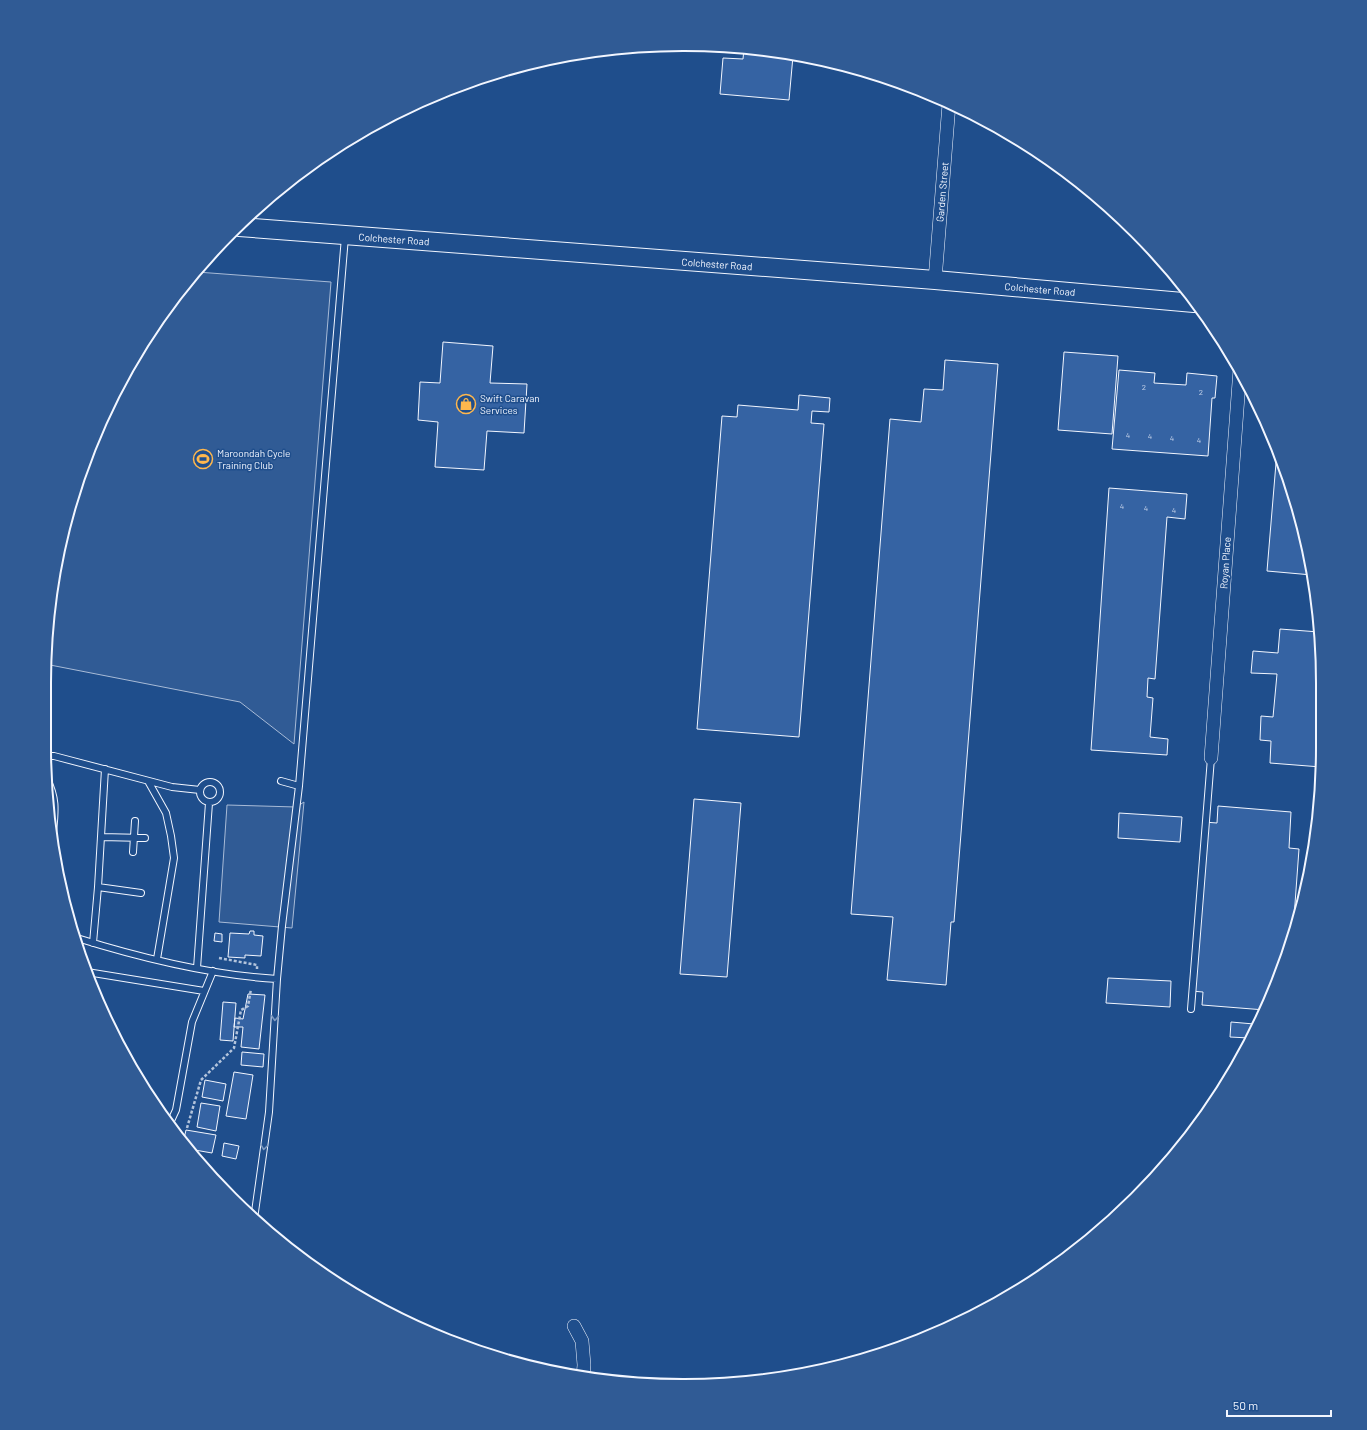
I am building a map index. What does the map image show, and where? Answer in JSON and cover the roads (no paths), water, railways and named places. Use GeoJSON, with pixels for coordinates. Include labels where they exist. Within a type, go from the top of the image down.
{"type":"FeatureCollection","features":[{"type":"Feature","properties":{"kind":"main road","name":"Colchester Road"},"geometry":{"type":"LineString","coordinates":[[245,228],[935,280],[1188,302]]}},
{"type":"Feature","properties":{"kind":"street","name":"Garden Street"},"geometry":{"type":"LineString","coordinates":[[935,280],[950,110]]}},
{"type":"Feature","properties":{"kind":"street","name":"Royan Place"},"geometry":{"type":"LineString","coordinates":[[1211,758],[1239,382]]}},
{"type":"Feature","properties":{"kind":"street"},"geometry":{"type":"LineString","coordinates":[[574,1326],[582,1341],[583,1371]]}},
{"type":"Feature","properties":{"kind":"lane"},"geometry":{"type":"LineString","coordinates":[[255,1212],[269,1112],[277,979],[299,786],[346,236]]}},
{"type":"Feature","properties":{"kind":"lane"},"geometry":{"type":"LineString","coordinates":[[51,756],[172,787],[200,790]]}},
{"type":"Feature","properties":{"kind":"lane"},"geometry":{"type":"LineString","coordinates":[[1192,1009],[1211,758]]}},
{"type":"Feature","properties":{"kind":"lane"},"geometry":{"type":"LineString","coordinates":[[93,943],[105,769]]}},
{"type":"Feature","properties":{"kind":"lane"},"geometry":{"type":"LineString","coordinates":[[148,781],[166,814],[174,858],[157,959]]}},
{"type":"Feature","properties":{"kind":"lane"},"geometry":{"type":"LineString","coordinates":[[282,781],[299,786]]}},
{"type":"Feature","properties":{"kind":"lane"},"geometry":{"type":"LineString","coordinates":[[210,782],[218,786],[220,795],[214,802],[209,803],[202,799],[200,790],[206,783],[210,782]]}},
{"type":"Feature","properties":{"kind":"lane"},"geometry":{"type":"LineString","coordinates":[[52,790],[55,806],[54,812]]}},
{"type":"Feature","properties":{"kind":"lane"},"geometry":{"type":"LineString","coordinates":[[197,968],[209,803]]}},
{"type":"Feature","properties":{"kind":"lane"},"geometry":{"type":"LineString","coordinates":[[133,852],[135,822]]}},
{"type":"Feature","properties":{"kind":"lane"},"geometry":{"type":"LineString","coordinates":[[101,836],[145,838]]}},
{"type":"Feature","properties":{"kind":"lane"},"geometry":{"type":"LineString","coordinates":[[98,887],[141,893]]}},
{"type":"Feature","properties":{"kind":"lane"},"geometry":{"type":"LineString","coordinates":[[82,939],[93,943],[197,968],[254,978],[277,979]]}},
{"type":"Feature","properties":{"kind":"lane"},"geometry":{"type":"LineString","coordinates":[[173,1119],[176,1110],[192,1022],[213,971]]}},
{"type":"Feature","properties":{"kind":"lane"},"geometry":{"type":"LineString","coordinates":[[93,973],[204,991]]}},
{"type":"Feature","properties":{"kind":"place","name":"Swift Caravan Services"},"geometry":{"type":"Point","coordinates":[466,404]}},
{"type":"Feature","properties":{"kind":"place","name":"Maroondah Cycle Training Club"},"geometry":{"type":"Point","coordinates":[203,459]}}]}
